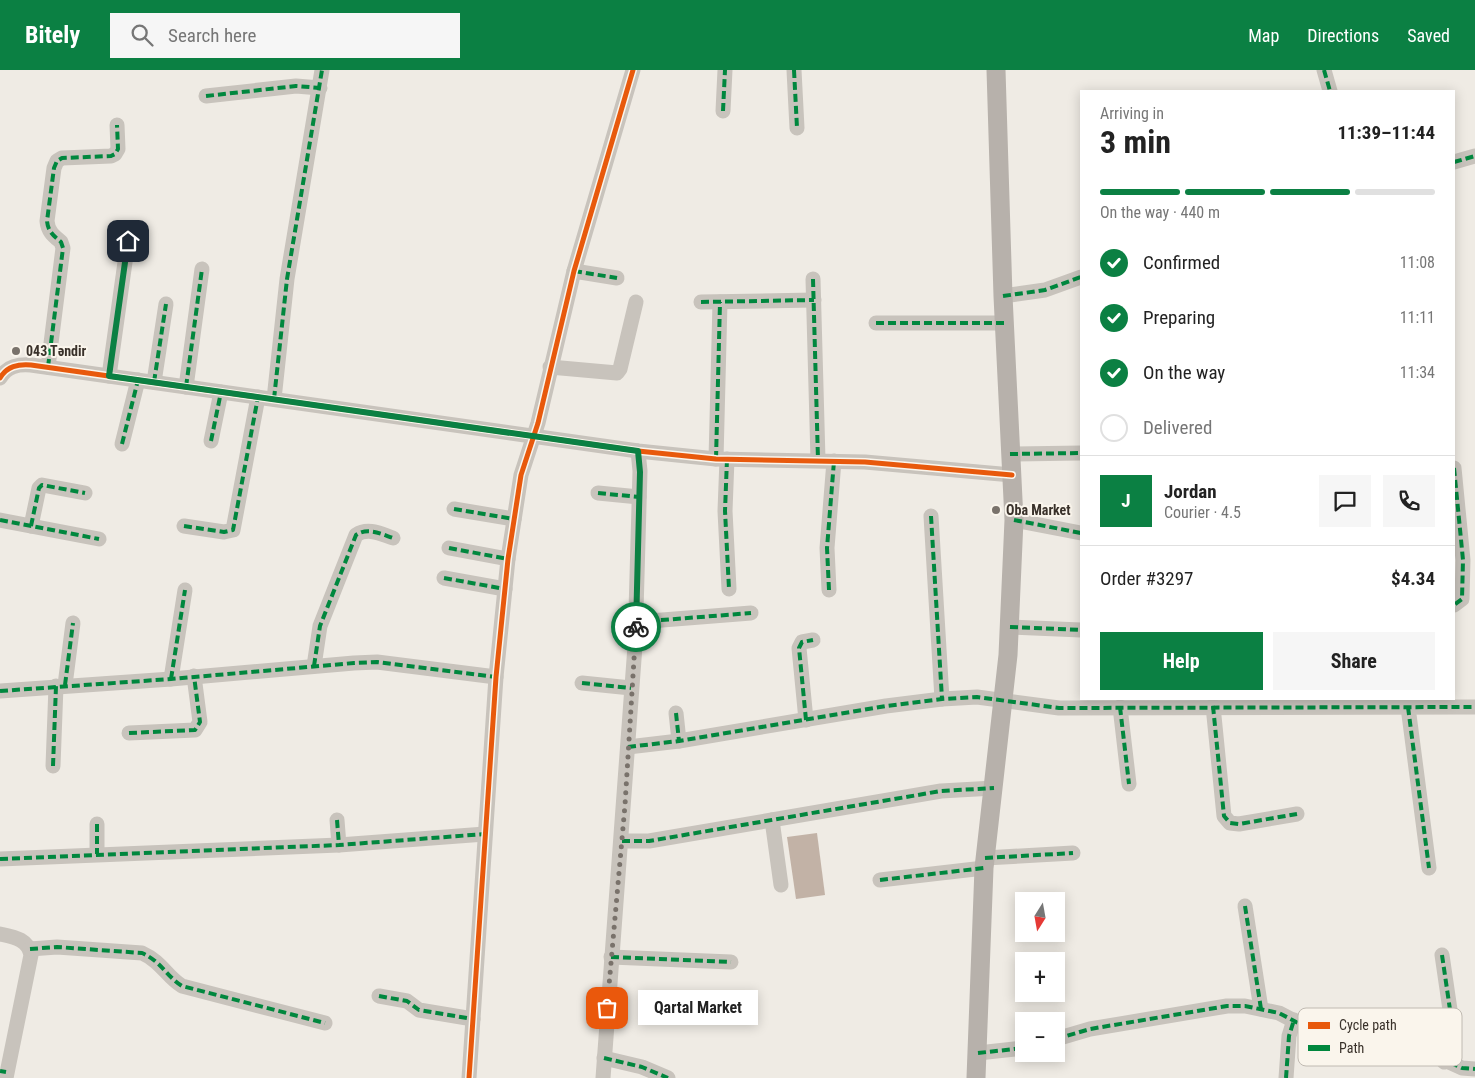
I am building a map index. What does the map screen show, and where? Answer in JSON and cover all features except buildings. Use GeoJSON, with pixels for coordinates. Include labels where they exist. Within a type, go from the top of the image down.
{"type":"FeatureCollection","features":[{"type":"Feature","properties":{"kind":"main road"},"geometry":{"type":"LineString","coordinates":[[976,1078],[985,863],[1010,626],[1014,520],[1004,323],[996,70]]}},
{"type":"Feature","properties":{"kind":"street"},"geometry":{"type":"LineString","coordinates":[[274,399],[287,279],[322,70]]}},
{"type":"Feature","properties":{"kind":"street"},"geometry":{"type":"LineString","coordinates":[[469,1078],[496,677],[508,559],[521,475],[534,437],[574,271],[633,70]]}},
{"type":"Feature","properties":{"kind":"street"},"geometry":{"type":"LineString","coordinates":[[723,111],[725,70]]}},
{"type":"Feature","properties":{"kind":"street"},"geometry":{"type":"LineString","coordinates":[[794,70],[797,128]]}},
{"type":"Feature","properties":{"kind":"street"},"geometry":{"type":"LineString","coordinates":[[1324,70],[1330,90]]}},
{"type":"Feature","properties":{"kind":"street"},"geometry":{"type":"LineString","coordinates":[[206,96],[296,86],[320,88]]}},
{"type":"Feature","properties":{"kind":"street"},"geometry":{"type":"LineString","coordinates":[[48,367],[63,248],[61,242],[52,235],[46,222],[54,168],[57,161],[62,158],[110,156],[115,154],[118,149],[117,125]]}},
{"type":"Feature","properties":{"kind":"street"},"geometry":{"type":"LineString","coordinates":[[1455,162],[1475,156]]}},
{"type":"Feature","properties":{"kind":"street"},"geometry":{"type":"LineString","coordinates":[[109,376],[128,241]]}},
{"type":"Feature","properties":{"kind":"street"},"geometry":{"type":"LineString","coordinates":[[186,387],[202,269]]}},
{"type":"Feature","properties":{"kind":"street"},"geometry":{"type":"LineString","coordinates":[[574,271],[617,278]]}},
{"type":"Feature","properties":{"kind":"street"},"geometry":{"type":"LineString","coordinates":[[1003,296],[1045,290],[1080,276]]}},
{"type":"Feature","properties":{"kind":"street"},"geometry":{"type":"LineString","coordinates":[[813,279],[818,460]]}},
{"type":"Feature","properties":{"kind":"street"},"geometry":{"type":"LineString","coordinates":[[701,302],[814,300]]}},
{"type":"Feature","properties":{"kind":"street"},"geometry":{"type":"LineString","coordinates":[[550,367],[617,373],[636,302]]}},
{"type":"Feature","properties":{"kind":"street"},"geometry":{"type":"LineString","coordinates":[[720,302],[721,459],[730,589]]}},
{"type":"Feature","properties":{"kind":"street"},"geometry":{"type":"LineString","coordinates":[[154,382],[166,304]]}},
{"type":"Feature","properties":{"kind":"street"},"geometry":{"type":"LineString","coordinates":[[876,323],[1004,323]]}},
{"type":"Feature","properties":{"kind":"street"},"geometry":{"type":"LineString","coordinates":[[2,370],[24,364],[48,367],[638,451],[721,459],[834,460],[1012,475]]}},
{"type":"Feature","properties":{"kind":"street"},"geometry":{"type":"LineString","coordinates":[[122,444],[138,380]]}},
{"type":"Feature","properties":{"kind":"street"},"geometry":{"type":"LineString","coordinates":[[210,441],[221,392]]}},
{"type":"Feature","properties":{"kind":"street"},"geometry":{"type":"LineString","coordinates":[[184,526],[224,532],[233,530],[258,397]]}},
{"type":"Feature","properties":{"kind":"street"},"geometry":{"type":"LineString","coordinates":[[603,1078],[637,622],[638,451]]}},
{"type":"Feature","properties":{"kind":"street"},"geometry":{"type":"LineString","coordinates":[[1010,454],[1080,453]]}},
{"type":"Feature","properties":{"kind":"street"},"geometry":{"type":"LineString","coordinates":[[829,590],[827,548],[834,460]]}},
{"type":"Feature","properties":{"kind":"street"},"geometry":{"type":"LineString","coordinates":[[1455,478],[1463,560],[1462,599],[1455,604]]}},
{"type":"Feature","properties":{"kind":"street"},"geometry":{"type":"LineString","coordinates":[[31,526],[38,488],[42,485],[86,494]]}},
{"type":"Feature","properties":{"kind":"street"},"geometry":{"type":"LineString","coordinates":[[598,493],[639,497]]}},
{"type":"Feature","properties":{"kind":"street"},"geometry":{"type":"LineString","coordinates":[[454,509],[514,519]]}},
{"type":"Feature","properties":{"kind":"street"},"geometry":{"type":"LineString","coordinates":[[931,516],[942,699]]}},
{"type":"Feature","properties":{"kind":"street"},"geometry":{"type":"LineString","coordinates":[[0,520],[99,539]]}},
{"type":"Feature","properties":{"kind":"street"},"geometry":{"type":"LineString","coordinates":[[1014,520],[1080,533]]}},
{"type":"Feature","properties":{"kind":"street"},"geometry":{"type":"LineString","coordinates":[[314,666],[320,626],[356,535],[362,531],[369,531],[394,538]]}},
{"type":"Feature","properties":{"kind":"street"},"geometry":{"type":"LineString","coordinates":[[449,548],[508,559]]}},
{"type":"Feature","properties":{"kind":"street"},"geometry":{"type":"LineString","coordinates":[[444,578],[505,589]]}},
{"type":"Feature","properties":{"kind":"street"},"geometry":{"type":"LineString","coordinates":[[171,680],[185,590]]}},
{"type":"Feature","properties":{"kind":"street"},"geometry":{"type":"LineString","coordinates":[[637,622],[751,613]]}},
{"type":"Feature","properties":{"kind":"street"},"geometry":{"type":"LineString","coordinates":[[53,766],[61,686],[72,623]]}},
{"type":"Feature","properties":{"kind":"street"},"geometry":{"type":"LineString","coordinates":[[1010,626],[1080,630]]}},
{"type":"Feature","properties":{"kind":"street"},"geometry":{"type":"LineString","coordinates":[[806,720],[799,648],[802,642],[814,640]]}},
{"type":"Feature","properties":{"kind":"street"},"geometry":{"type":"LineString","coordinates":[[0,691],[171,680],[194,676],[377,662],[496,677]]}},
{"type":"Feature","properties":{"kind":"street"},"geometry":{"type":"LineString","coordinates":[[128,733],[195,730],[200,722],[194,676]]}},
{"type":"Feature","properties":{"kind":"street"},"geometry":{"type":"LineString","coordinates":[[582,683],[632,688]]}},
{"type":"Feature","properties":{"kind":"street"},"geometry":{"type":"LineString","coordinates":[[628,746],[679,741],[942,699],[977,697],[1059,708],[1213,706],[1475,707]]}},
{"type":"Feature","properties":{"kind":"street"},"geometry":{"type":"LineString","coordinates":[[1213,706],[1224,816],[1230,823],[1239,824],[1297,814]]}},
{"type":"Feature","properties":{"kind":"street"},"geometry":{"type":"LineString","coordinates":[[1120,707],[1129,784]]}},
{"type":"Feature","properties":{"kind":"street"},"geometry":{"type":"LineString","coordinates":[[1408,707],[1429,868]]}},
{"type":"Feature","properties":{"kind":"street"},"geometry":{"type":"LineString","coordinates":[[676,713],[679,741]]}},
{"type":"Feature","properties":{"kind":"street"},"geometry":{"type":"LineString","coordinates":[[622,841],[649,841],[941,791],[994,788]]}},
{"type":"Feature","properties":{"kind":"street"},"geometry":{"type":"LineString","coordinates":[[337,820],[339,845]]}},
{"type":"Feature","properties":{"kind":"street"},"geometry":{"type":"LineString","coordinates":[[772,820],[781,885]]}},
{"type":"Feature","properties":{"kind":"street"},"geometry":{"type":"LineString","coordinates":[[96,824],[97,854]]}},
{"type":"Feature","properties":{"kind":"street"},"geometry":{"type":"LineString","coordinates":[[0,859],[339,845],[485,834]]}},
{"type":"Feature","properties":{"kind":"street"},"geometry":{"type":"LineString","coordinates":[[880,880],[985,863],[1073,853]]}},
{"type":"Feature","properties":{"kind":"street"},"geometry":{"type":"LineString","coordinates":[[1245,906],[1261,1009]]}},
{"type":"Feature","properties":{"kind":"street"},"geometry":{"type":"LineString","coordinates":[[0,934],[23,940],[30,949],[29,969],[4,1073]]}},
{"type":"Feature","properties":{"kind":"street"},"geometry":{"type":"LineString","coordinates":[[30,949],[57,947],[142,953],[155,958],[174,981],[182,986],[325,1023]]}},
{"type":"Feature","properties":{"kind":"street"},"geometry":{"type":"LineString","coordinates":[[1442,955],[1450,1008]]}},
{"type":"Feature","properties":{"kind":"street"},"geometry":{"type":"LineString","coordinates":[[611,957],[731,962]]}},
{"type":"Feature","properties":{"kind":"street"},"geometry":{"type":"LineString","coordinates":[[379,996],[407,1001],[419,1010],[473,1019]]}},
{"type":"Feature","properties":{"kind":"street"},"geometry":{"type":"LineString","coordinates":[[1065,1036],[1090,1029],[1227,1006],[1261,1009],[1298,1022]]}},
{"type":"Feature","properties":{"kind":"street"},"geometry":{"type":"LineString","coordinates":[[1286,1078],[1289,1036],[1294,1020]]}},
{"type":"Feature","properties":{"kind":"street"},"geometry":{"type":"LineString","coordinates":[[978,1053],[1015,1049]]}},
{"type":"Feature","properties":{"kind":"street"},"geometry":{"type":"LineString","coordinates":[[604,1058],[642,1067],[668,1078]]}},
{"type":"Feature","properties":{"kind":"street"},"geometry":{"type":"LineString","coordinates":[[1456,1066],[1475,1069]]}},
{"type":"Feature","properties":{"kind":"marked path"},"geometry":{"type":"LineString","coordinates":[[274,399],[287,279],[322,70]]}},
{"type":"Feature","properties":{"kind":"marked path"},"geometry":{"type":"LineString","coordinates":[[723,111],[725,70]]}},
{"type":"Feature","properties":{"kind":"marked path"},"geometry":{"type":"LineString","coordinates":[[794,70],[797,128]]}},
{"type":"Feature","properties":{"kind":"marked path"},"geometry":{"type":"LineString","coordinates":[[1324,70],[1330,90]]}},
{"type":"Feature","properties":{"kind":"marked path"},"geometry":{"type":"LineString","coordinates":[[206,96],[296,86],[320,88]]}},
{"type":"Feature","properties":{"kind":"marked path"},"geometry":{"type":"LineString","coordinates":[[48,367],[63,248],[61,242],[50,231],[47,221],[54,168],[57,161],[62,158],[111,156],[115,154],[118,149],[117,125]]}},
{"type":"Feature","properties":{"kind":"marked path"},"geometry":{"type":"LineString","coordinates":[[1455,162],[1475,156]]}},
{"type":"Feature","properties":{"kind":"marked path"},"geometry":{"type":"LineString","coordinates":[[109,376],[128,241]]}},
{"type":"Feature","properties":{"kind":"marked path"},"geometry":{"type":"LineString","coordinates":[[186,387],[202,269]]}},
{"type":"Feature","properties":{"kind":"marked path"},"geometry":{"type":"LineString","coordinates":[[574,271],[617,278]]}},
{"type":"Feature","properties":{"kind":"marked path"},"geometry":{"type":"LineString","coordinates":[[1003,296],[1045,290],[1080,277]]}},
{"type":"Feature","properties":{"kind":"marked path"},"geometry":{"type":"LineString","coordinates":[[813,279],[818,460]]}},
{"type":"Feature","properties":{"kind":"marked path"},"geometry":{"type":"LineString","coordinates":[[701,302],[814,300]]}},
{"type":"Feature","properties":{"kind":"marked path"},"geometry":{"type":"LineString","coordinates":[[716,459],[720,302]]}},
{"type":"Feature","properties":{"kind":"marked path"},"geometry":{"type":"LineString","coordinates":[[154,382],[166,304]]}},
{"type":"Feature","properties":{"kind":"marked path"},"geometry":{"type":"LineString","coordinates":[[876,323],[1004,323]]}},
{"type":"Feature","properties":{"kind":"marked path"},"geometry":{"type":"LineString","coordinates":[[122,444],[138,380]]}},
{"type":"Feature","properties":{"kind":"marked path"},"geometry":{"type":"LineString","coordinates":[[211,441],[221,392]]}},
{"type":"Feature","properties":{"kind":"marked path"},"geometry":{"type":"LineString","coordinates":[[184,526],[224,532],[233,530],[258,397]]}},
{"type":"Feature","properties":{"kind":"marked path"},"geometry":{"type":"LineString","coordinates":[[1010,454],[1080,453]]}},
{"type":"Feature","properties":{"kind":"marked path"},"geometry":{"type":"LineString","coordinates":[[727,459],[725,511],[729,589]]}},
{"type":"Feature","properties":{"kind":"marked path"},"geometry":{"type":"LineString","coordinates":[[829,590],[827,548],[834,461]]}},
{"type":"Feature","properties":{"kind":"marked path"},"geometry":{"type":"LineString","coordinates":[[1455,478],[1463,560],[1462,599],[1455,604]]}},
{"type":"Feature","properties":{"kind":"marked path"},"geometry":{"type":"LineString","coordinates":[[31,526],[39,488],[42,485],[85,493]]}},
{"type":"Feature","properties":{"kind":"marked path"},"geometry":{"type":"LineString","coordinates":[[598,493],[639,497]]}},
{"type":"Feature","properties":{"kind":"marked path"},"geometry":{"type":"LineString","coordinates":[[454,509],[514,519]]}},
{"type":"Feature","properties":{"kind":"marked path"},"geometry":{"type":"LineString","coordinates":[[931,516],[942,699]]}},
{"type":"Feature","properties":{"kind":"marked path"},"geometry":{"type":"LineString","coordinates":[[0,520],[99,539]]}},
{"type":"Feature","properties":{"kind":"marked path"},"geometry":{"type":"LineString","coordinates":[[1014,520],[1080,533]]}},
{"type":"Feature","properties":{"kind":"marked path"},"geometry":{"type":"LineString","coordinates":[[314,666],[320,626],[356,535],[370,531],[393,538]]}},
{"type":"Feature","properties":{"kind":"marked path"},"geometry":{"type":"LineString","coordinates":[[449,548],[508,559]]}},
{"type":"Feature","properties":{"kind":"marked path"},"geometry":{"type":"LineString","coordinates":[[444,578],[505,589]]}},
{"type":"Feature","properties":{"kind":"marked path"},"geometry":{"type":"LineString","coordinates":[[171,679],[185,590]]}},
{"type":"Feature","properties":{"kind":"marked path"},"geometry":{"type":"LineString","coordinates":[[637,622],[751,613]]}},
{"type":"Feature","properties":{"kind":"marked path"},"geometry":{"type":"LineString","coordinates":[[65,685],[73,623]]}},
{"type":"Feature","properties":{"kind":"marked path"},"geometry":{"type":"LineString","coordinates":[[1010,627],[1080,630]]}},
{"type":"Feature","properties":{"kind":"marked path"},"geometry":{"type":"LineString","coordinates":[[806,720],[799,648],[802,642],[813,640]]}},
{"type":"Feature","properties":{"kind":"marked path"},"geometry":{"type":"LineString","coordinates":[[0,691],[377,662],[496,677]]}},
{"type":"Feature","properties":{"kind":"marked path"},"geometry":{"type":"LineString","coordinates":[[129,733],[195,730],[200,722],[194,676]]}},
{"type":"Feature","properties":{"kind":"marked path"},"geometry":{"type":"LineString","coordinates":[[582,683],[631,688]]}},
{"type":"Feature","properties":{"kind":"marked path"},"geometry":{"type":"LineString","coordinates":[[53,766],[56,686]]}},
{"type":"Feature","properties":{"kind":"marked path"},"geometry":{"type":"LineString","coordinates":[[628,747],[679,741],[886,706],[977,697],[1059,708],[1475,707]]}},
{"type":"Feature","properties":{"kind":"marked path"},"geometry":{"type":"LineString","coordinates":[[1213,706],[1224,816],[1230,823],[1239,824],[1297,814]]}},
{"type":"Feature","properties":{"kind":"marked path"},"geometry":{"type":"LineString","coordinates":[[1120,707],[1129,784]]}},
{"type":"Feature","properties":{"kind":"marked path"},"geometry":{"type":"LineString","coordinates":[[1408,707],[1429,868]]}},
{"type":"Feature","properties":{"kind":"marked path"},"geometry":{"type":"LineString","coordinates":[[676,713],[679,741]]}},
{"type":"Feature","properties":{"kind":"marked path"},"geometry":{"type":"LineString","coordinates":[[622,841],[649,841],[941,791],[994,788]]}},
{"type":"Feature","properties":{"kind":"marked path"},"geometry":{"type":"LineString","coordinates":[[337,820],[339,845]]}},
{"type":"Feature","properties":{"kind":"marked path"},"geometry":{"type":"LineString","coordinates":[[97,824],[97,854]]}},
{"type":"Feature","properties":{"kind":"marked path"},"geometry":{"type":"LineString","coordinates":[[0,859],[339,845],[485,834]]}},
{"type":"Feature","properties":{"kind":"marked path"},"geometry":{"type":"LineString","coordinates":[[985,858],[1073,853]]}},
{"type":"Feature","properties":{"kind":"marked path"},"geometry":{"type":"LineString","coordinates":[[880,880],[984,868]]}},
{"type":"Feature","properties":{"kind":"marked path"},"geometry":{"type":"LineString","coordinates":[[1245,906],[1261,1009]]}},
{"type":"Feature","properties":{"kind":"marked path"},"geometry":{"type":"LineString","coordinates":[[30,949],[57,947],[142,953],[159,965],[182,986],[325,1023]]}},
{"type":"Feature","properties":{"kind":"marked path"},"geometry":{"type":"LineString","coordinates":[[1442,955],[1450,1008]]}},
{"type":"Feature","properties":{"kind":"marked path"},"geometry":{"type":"LineString","coordinates":[[611,957],[731,962]]}},
{"type":"Feature","properties":{"kind":"marked path"},"geometry":{"type":"LineString","coordinates":[[379,996],[407,1001],[419,1010],[473,1019]]}},
{"type":"Feature","properties":{"kind":"marked path"},"geometry":{"type":"LineString","coordinates":[[1065,1036],[1090,1029],[1227,1006],[1245,1006],[1279,1013],[1298,1023]]}},
{"type":"Feature","properties":{"kind":"marked path"},"geometry":{"type":"LineString","coordinates":[[1286,1078],[1289,1036],[1294,1020]]}},
{"type":"Feature","properties":{"kind":"marked path"},"geometry":{"type":"LineString","coordinates":[[978,1053],[1015,1049]]}},
{"type":"Feature","properties":{"kind":"marked path"},"geometry":{"type":"LineString","coordinates":[[604,1058],[642,1067],[668,1078]]}},
{"type":"Feature","properties":{"kind":"marked path"},"geometry":{"type":"LineString","coordinates":[[1458,1066],[1475,1069]]}},
{"type":"Feature","properties":{"kind":"marked path"},"geometry":{"type":"LineString","coordinates":[[0,1071],[6,1072]]}},
{"type":"Feature","properties":{"kind":"cycle path"},"geometry":{"type":"LineString","coordinates":[[469,1078],[496,677],[508,559],[521,475],[538,423],[574,271],[633,70]]}},
{"type":"Feature","properties":{"kind":"cycle path"},"geometry":{"type":"LineString","coordinates":[[0,378],[9,368],[31,365],[638,451],[716,459],[865,462],[1012,475]]}},
{"type":"Feature","properties":{"kind":"way so far"},"geometry":{"type":"LineString","coordinates":[[607,1008],[615,898],[625,805],[636,627]]}},
{"type":"Feature","properties":{"kind":"place","name":"043 Təndir"},"geometry":{"type":"Point","coordinates":[16,351]}},
{"type":"Feature","properties":{"kind":"place","name":"Oba Market"},"geometry":{"type":"Point","coordinates":[996,510]}},
{"type":"Feature","properties":{"kind":"place","name":"Qartal Market"},"geometry":{"type":"Point","coordinates":[607,1008]}},
{"type":"Feature","properties":{"kind":"route"},"geometry":{"type":"LineString","coordinates":[[128,241],[109,376],[638,451],[640,472],[636,627]]}}]}
